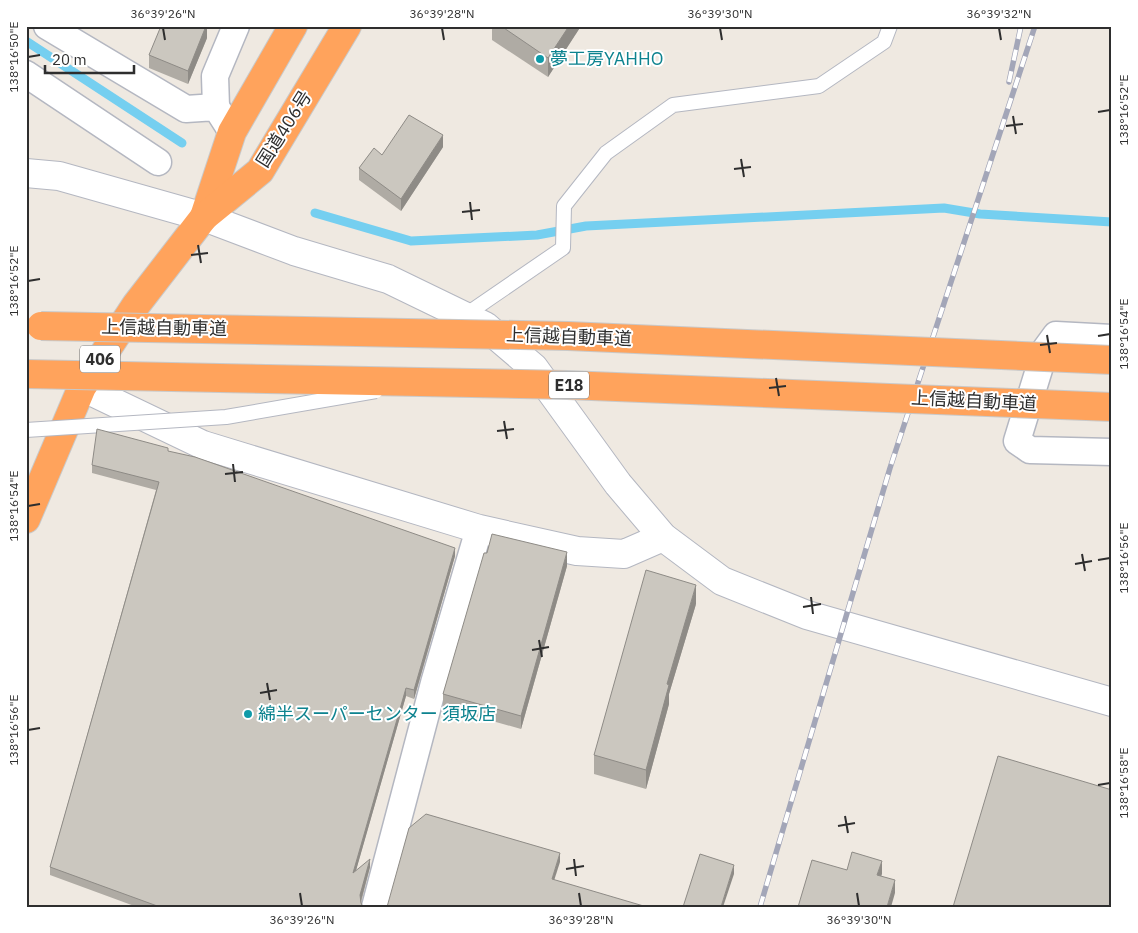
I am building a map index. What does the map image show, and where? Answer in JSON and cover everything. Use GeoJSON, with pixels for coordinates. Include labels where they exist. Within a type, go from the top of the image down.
{"type":"FeatureCollection","features":[{"type":"Feature","properties":{"kind":"highway","name":"国道406号"},"geometry":{"type":"LineString","coordinates":[[204,217],[232,132],[293,26]]}},
{"type":"Feature","properties":{"kind":"highway","name":"国道406号"},"geometry":{"type":"LineString","coordinates":[[26,519],[82,387],[136,305],[204,217],[260,171],[348,26]]}},
{"type":"Feature","properties":{"kind":"highway","name":"上信越自動車道"},"geometry":{"type":"LineString","coordinates":[[34,326],[568,336],[1112,360]]}},
{"type":"Feature","properties":{"kind":"highway","name":"上信越自動車道"},"geometry":{"type":"LineString","coordinates":[[26,374],[431,382],[831,394],[1112,408]]}},
{"type":"Feature","properties":{"kind":"street"},"geometry":{"type":"LineString","coordinates":[[47,26],[186,109],[216,107]]}},
{"type":"Feature","properties":{"kind":"street"},"geometry":{"type":"LineString","coordinates":[[232,132],[216,107],[215,76],[236,26]]}},
{"type":"Feature","properties":{"kind":"street"},"geometry":{"type":"LineString","coordinates":[[26,74],[158,162]]}},
{"type":"Feature","properties":{"kind":"street"},"geometry":{"type":"LineString","coordinates":[[26,173],[59,176],[204,217],[294,251],[388,279],[485,326],[534,368],[618,484],[662,537],[722,581],[807,615],[1112,702]]}},
{"type":"Feature","properties":{"kind":"street"},"geometry":{"type":"LineString","coordinates":[[1112,338],[1056,335],[1045,350],[1017,441],[1030,450],[1112,452]]}},
{"type":"Feature","properties":{"kind":"street"},"geometry":{"type":"LineString","coordinates":[[82,387],[203,445],[479,529],[578,551],[624,554],[662,537]]}},
{"type":"Feature","properties":{"kind":"street"},"geometry":{"type":"LineString","coordinates":[[375,907],[434,683],[479,529]]}},
{"type":"Feature","properties":{"kind":"lane"},"geometry":{"type":"LineString","coordinates":[[464,316],[562,248],[564,206],[606,153],[673,105],[819,86],[884,42],[890,26]]}},
{"type":"Feature","properties":{"kind":"lane"},"geometry":{"type":"LineString","coordinates":[[26,430],[226,417],[431,382]]}},
{"type":"Feature","properties":{"kind":"building"},"geometry":{"type":"Polygon","coordinates":[[[161,26],[206,26],[188,71],[149,55],[161,26]]]}},
{"type":"Feature","properties":{"kind":"building"},"geometry":{"type":"Polygon","coordinates":[[[501,26],[569,26],[548,58],[501,26]]]}},
{"type":"Feature","properties":{"kind":"building"},"geometry":{"type":"Polygon","coordinates":[[[409,115],[443,135],[401,199],[359,168],[374,148],[382,155],[409,115]]]}},
{"type":"Feature","properties":{"kind":"building","name":"綿半スーパーセンター 須坂店"},"geometry":{"type":"Polygon","coordinates":[[[97,429],[168,448],[168,451],[195,457],[455,548],[414,690],[406,688],[353,873],[370,859],[360,895],[363,907],[160,907],[50,867],[159,482],[92,465],[97,429]]]}},
{"type":"Feature","properties":{"kind":"building"},"geometry":{"type":"Polygon","coordinates":[[[492,534],[567,552],[521,716],[443,694],[484,553],[487,553],[492,534]]]}},
{"type":"Feature","properties":{"kind":"building"},"geometry":{"type":"Polygon","coordinates":[[[646,570],[696,585],[667,684],[669,685],[646,770],[594,755],[646,570]]]}},
{"type":"Feature","properties":{"kind":"building"},"geometry":{"type":"Polygon","coordinates":[[[998,756],[1112,790],[1112,907],[953,907],[998,756]]]}},
{"type":"Feature","properties":{"kind":"building"},"geometry":{"type":"Polygon","coordinates":[[[426,814],[560,853],[552,879],[647,907],[387,907],[409,828],[426,814]]]}},
{"type":"Feature","properties":{"kind":"building"},"geometry":{"type":"Polygon","coordinates":[[[852,852],[882,861],[877,875],[895,880],[887,907],[798,907],[812,860],[847,870],[852,852]]]}},
{"type":"Feature","properties":{"kind":"building"},"geometry":{"type":"Polygon","coordinates":[[[700,854],[734,865],[721,907],[683,907],[700,854]]]}},
{"type":"Feature","properties":{"kind":"waterway"},"geometry":{"type":"LineString","coordinates":[[26,41],[182,143]]}},
{"type":"Feature","properties":{"kind":"waterway"},"geometry":{"type":"LineString","coordinates":[[315,213],[411,241],[537,235],[586,226],[944,208],[980,214],[1112,222]]}},
{"type":"Feature","properties":{"kind":"railway"},"geometry":{"type":"LineString","coordinates":[[1009,82],[1021,26]]}},
{"type":"Feature","properties":{"kind":"railway"},"geometry":{"type":"LineString","coordinates":[[760,907],[890,468],[1035,26]]}},
{"type":"Feature","properties":{"kind":"place","name":"夢工房YAHHO"},"geometry":{"type":"Point","coordinates":[540,59]}},
{"type":"Feature","properties":{"kind":"place","name":"綿半スーパーセンター 須坂店"},"geometry":{"type":"Point","coordinates":[248,714]}}]}
